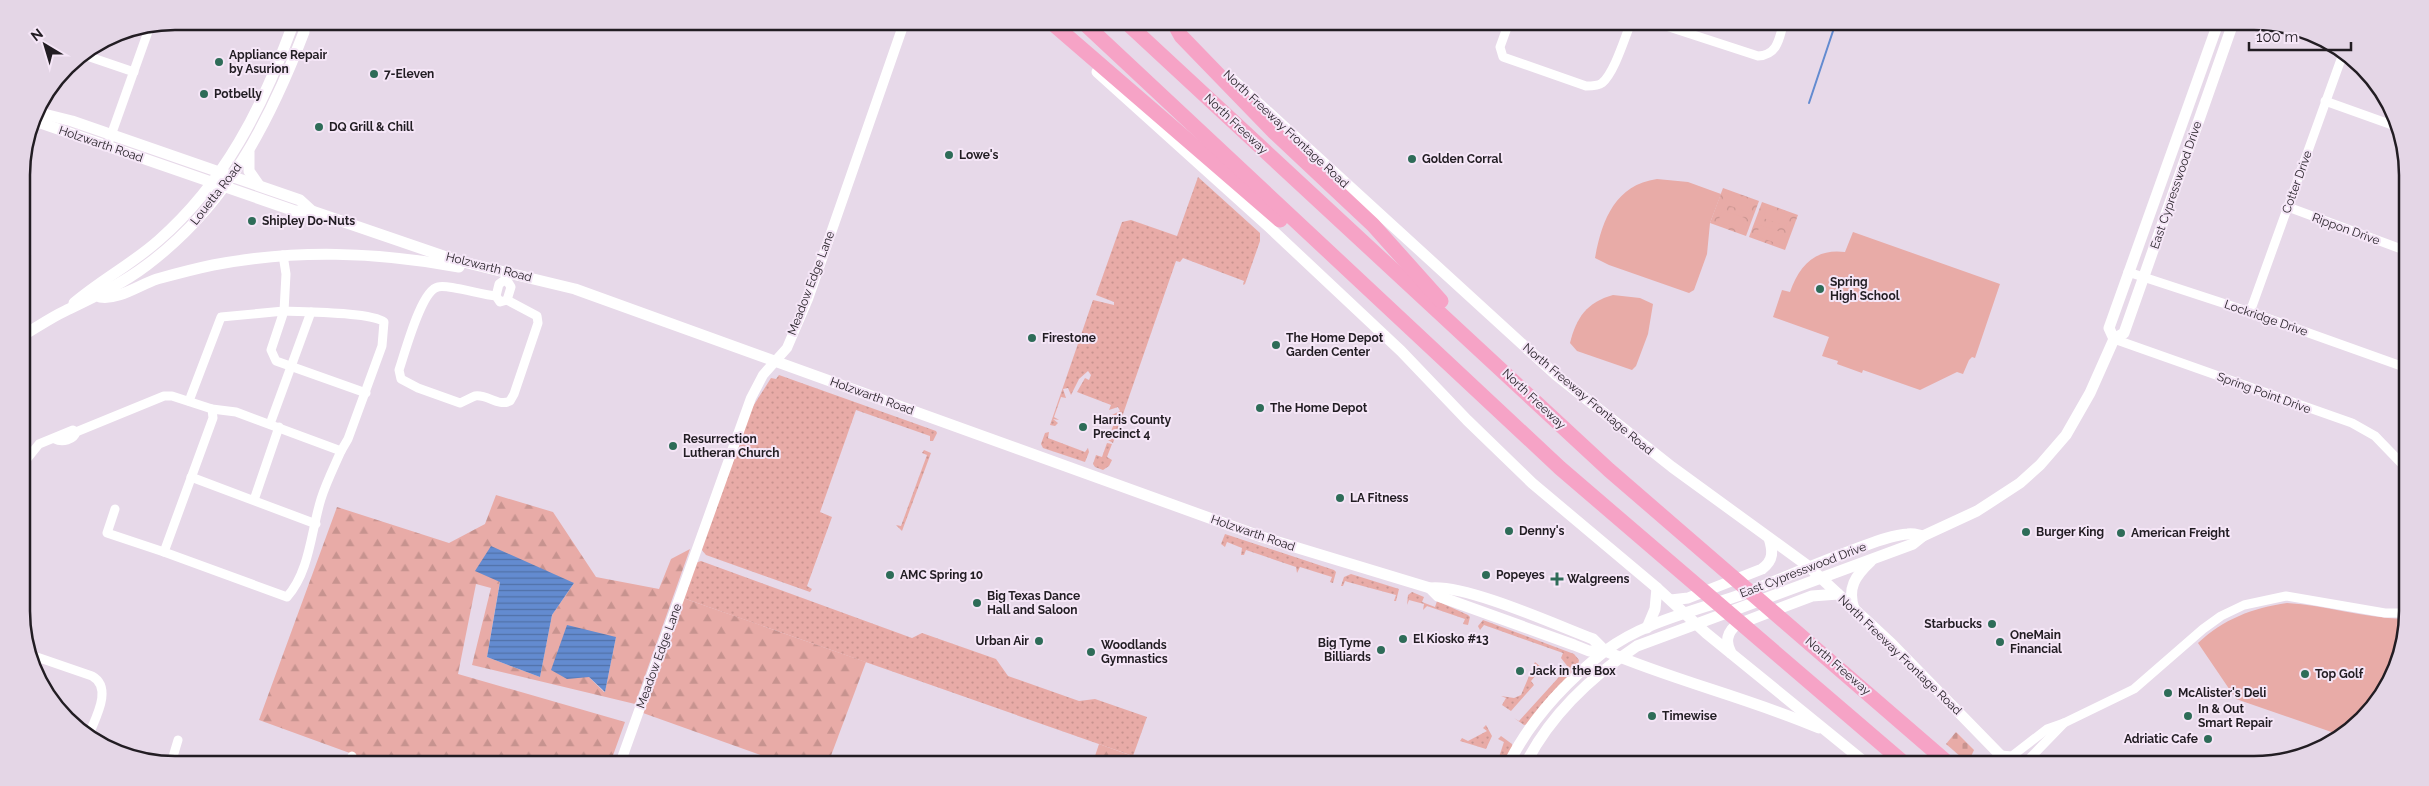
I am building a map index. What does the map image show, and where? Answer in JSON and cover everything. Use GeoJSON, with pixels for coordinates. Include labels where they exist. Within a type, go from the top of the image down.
{"type":"FeatureCollection","features":[{"type":"Feature","properties":{"kind":"highway"},"geometry":{"type":"LineString","coordinates":[[1059,30],[1273,214],[1422,349],[1436,352]]}},
{"type":"Feature","properties":{"kind":"highway"},"geometry":{"type":"LineString","coordinates":[[1091,30],[1560,468],[1896,756]]}},
{"type":"Feature","properties":{"kind":"highway","name":"North Freeway"},"geometry":{"type":"LineString","coordinates":[[1134,30],[1609,470],[1940,756]]}},
{"type":"Feature","properties":{"kind":"highway"},"geometry":{"type":"LineString","coordinates":[[1178,30],[1181,36],[1274,132],[1372,225],[1511,378]]}},
{"type":"Feature","properties":{"kind":"main road","name":"Louetta Road"},"geometry":{"type":"LineString","coordinates":[[64,312],[96,285],[140,256],[194,205],[213,182],[252,122],[266,94],[291,30]]}},
{"type":"Feature","properties":{"kind":"main road","name":"Louetta Road"},"geometry":{"type":"LineString","coordinates":[[30,331],[64,312],[98,296],[147,265],[175,243],[233,176],[250,149],[277,100],[304,30]]}},
{"type":"Feature","properties":{"kind":"main road"},"geometry":{"type":"LineString","coordinates":[[1052,30],[1269,227],[1401,351],[1467,420],[1532,482],[1671,600],[1695,623],[1857,756]]}},
{"type":"Feature","properties":{"kind":"main road","name":"North Freeway Frontage Road"},"geometry":{"type":"LineString","coordinates":[[1180,30],[1298,142],[1556,375],[1672,468],[1808,566],[1892,644],[2001,755]]}},
{"type":"Feature","properties":{"kind":"main road","name":"East Cypresswood Drive"},"geometry":{"type":"LineString","coordinates":[[2114,339],[2109,328],[2216,30]]}},
{"type":"Feature","properties":{"kind":"main road","name":"East Cypresswood Drive"},"geometry":{"type":"LineString","coordinates":[[1530,756],[1535,745],[1560,712],[1587,684],[1637,646],[1913,544],[1923,536],[1977,512],[2020,483],[2040,465],[2066,435],[2090,393],[2114,339],[2124,333],[2231,30]]}},
{"type":"Feature","properties":{"kind":"main road"},"geometry":{"type":"LineString","coordinates":[[2209,50],[2223,52]]}},
{"type":"Feature","properties":{"kind":"main road","name":"Holzwarth Road"},"geometry":{"type":"LineString","coordinates":[[44,114],[112,134],[258,184],[300,200],[312,211]]}},
{"type":"Feature","properties":{"kind":"main road","name":"Holzwarth Road"},"geometry":{"type":"LineString","coordinates":[[40,123],[295,211],[312,211],[455,260],[486,267],[507,275],[575,289],[1262,537],[1430,588],[1441,587],[1497,604],[1593,639],[1605,651],[1620,658],[1790,716],[1831,734]]}},
{"type":"Feature","properties":{"kind":"main road"},"geometry":{"type":"LineString","coordinates":[[250,149],[248,171],[258,184]]}},
{"type":"Feature","properties":{"kind":"main road"},"geometry":{"type":"LineString","coordinates":[[2169,160],[2183,166]]}},
{"type":"Feature","properties":{"kind":"main road"},"geometry":{"type":"LineString","coordinates":[[187,173],[195,186],[194,205]]}},
{"type":"Feature","properties":{"kind":"main road"},"geometry":{"type":"LineString","coordinates":[[98,296],[108,298],[158,279],[213,265],[284,255],[343,253],[388,256],[461,268],[486,267]]}},
{"type":"Feature","properties":{"kind":"main road","name":"East Cypresswood Drive"},"geometry":{"type":"LineString","coordinates":[[1513,756],[1523,739],[1550,703],[1583,670],[1605,651],[1646,628],[1869,544],[1909,533],[1923,536]]}},
{"type":"Feature","properties":{"kind":"main road"},"geometry":{"type":"LineString","coordinates":[[1671,600],[1688,598],[1762,569],[1772,557],[1769,538]]}},
{"type":"Feature","properties":{"kind":"main road"},"geometry":{"type":"LineString","coordinates":[[1854,609],[1851,600],[1851,586],[1858,574],[1873,559]]}},
{"type":"Feature","properties":{"kind":"main road","name":"Holzwarth Road"},"geometry":{"type":"LineString","coordinates":[[1430,588],[1438,596],[1574,646],[1589,650],[1605,651]]}},
{"type":"Feature","properties":{"kind":"main road"},"geometry":{"type":"LineString","coordinates":[[1646,628],[1655,609],[1657,588]]}},
{"type":"Feature","properties":{"kind":"main road"},"geometry":{"type":"LineString","coordinates":[[1731,653],[1727,640],[1730,631],[1736,625],[1804,598],[1821,594],[1838,594]]}},
{"type":"Feature","properties":{"kind":"main road"},"geometry":{"type":"LineString","coordinates":[[1574,646],[1581,658],[1583,670]]}},
{"type":"Feature","properties":{"kind":"street","name":"Meadow Edge Lane"},"geometry":{"type":"LineString","coordinates":[[623,756],[751,398],[763,375],[787,348],[808,298],[902,30]]}},
{"type":"Feature","properties":{"kind":"street"},"geometry":{"type":"LineString","coordinates":[[1506,30],[1500,47],[1501,54],[1510,61],[1586,86],[1600,84],[1605,80],[1628,30]]}},
{"type":"Feature","properties":{"kind":"street"},"geometry":{"type":"LineString","coordinates":[[1678,30],[1758,56],[1772,52],[1777,47],[1782,30]]}},
{"type":"Feature","properties":{"kind":"street"},"geometry":{"type":"LineString","coordinates":[[107,146],[148,33]]}},
{"type":"Feature","properties":{"kind":"street"},"geometry":{"type":"LineString","coordinates":[[91,57],[134,72]]}},
{"type":"Feature","properties":{"kind":"street","name":"Cotter Drive"},"geometry":{"type":"LineString","coordinates":[[2250,312],[2341,59]]}},
{"type":"Feature","properties":{"kind":"street"},"geometry":{"type":"LineString","coordinates":[[2325,101],[2389,124]]}},
{"type":"Feature","properties":{"kind":"street","name":"Rippon Drive"},"geometry":{"type":"LineString","coordinates":[[2288,207],[2399,248]]}},
{"type":"Feature","properties":{"kind":"street"},"geometry":{"type":"LineString","coordinates":[[284,255],[286,274],[284,310],[270,350],[272,356],[276,361],[366,393]]}},
{"type":"Feature","properties":{"kind":"street","name":"Lockridge Drive"},"geometry":{"type":"LineString","coordinates":[[2128,272],[2250,312],[2399,365]]}},
{"type":"Feature","properties":{"kind":"street"},"geometry":{"type":"LineString","coordinates":[[496,296],[499,284],[507,275],[511,287],[507,300]]}},
{"type":"Feature","properties":{"kind":"street"},"geometry":{"type":"LineString","coordinates":[[440,286],[496,296],[500,302],[507,300],[532,312],[537,316],[538,323],[510,401],[501,403],[482,396],[474,396],[460,403],[418,388],[401,379],[399,370],[421,307],[426,295],[431,290],[440,286]]}},
{"type":"Feature","properties":{"kind":"street"},"geometry":{"type":"LineString","coordinates":[[115,509],[107,533],[287,597],[293,591],[306,558],[321,499],[366,393],[382,346],[384,322],[380,319],[364,316],[284,310],[221,317],[189,401]]}},
{"type":"Feature","properties":{"kind":"street"},"geometry":{"type":"LineString","coordinates":[[254,500],[291,366],[310,312]]}},
{"type":"Feature","properties":{"kind":"street","name":"Spring Point Drive"},"geometry":{"type":"LineString","coordinates":[[2114,339],[2352,423],[2375,436],[2399,462]]}},
{"type":"Feature","properties":{"kind":"street"},"geometry":{"type":"LineString","coordinates":[[30,455],[39,444],[73,430],[76,432],[164,396],[189,401],[212,409],[236,412],[341,452]]}},
{"type":"Feature","properties":{"kind":"street"},"geometry":{"type":"LineString","coordinates":[[164,552],[213,418],[212,409]]}},
{"type":"Feature","properties":{"kind":"street"},"geometry":{"type":"LineString","coordinates":[[192,477],[316,524]]}},
{"type":"Feature","properties":{"kind":"street"},"geometry":{"type":"LineString","coordinates":[[2001,755],[2012,756],[2047,729],[2064,723],[2134,689],[2203,629],[2221,616],[2244,605],[2286,596],[2399,613]]}},
{"type":"Feature","properties":{"kind":"street"},"geometry":{"type":"LineString","coordinates":[[38,656],[92,676],[101,686],[102,698],[91,729]]}},
{"type":"Feature","properties":{"kind":"street"},"geometry":{"type":"LineString","coordinates":[[2032,756],[2064,723]]}},
{"type":"Feature","properties":{"kind":"street"},"geometry":{"type":"LineString","coordinates":[[173,756],[178,740]]}},
{"type":"Feature","properties":{"kind":"green space"},"geometry":{"type":"Polygon","coordinates":[[[1198,177],[1260,233],[1260,241],[1245,284],[1243,285],[1244,281],[1183,258],[1180,262],[1176,261],[1113,443],[1103,437],[1108,438],[1114,424],[1109,421],[1115,422],[1117,416],[1112,415],[1120,411],[1118,407],[1109,410],[1111,405],[1077,392],[1085,378],[1089,380],[1091,375],[1088,371],[1079,379],[1071,395],[1068,388],[1063,389],[1066,398],[1061,397],[1054,417],[1059,420],[1053,419],[1058,423],[1055,426],[1050,425],[1093,300],[1114,305],[1114,302],[1096,295],[1122,222],[1131,220],[1177,236],[1198,177]]]}},
{"type":"Feature","properties":{"kind":"green space"},"geometry":{"type":"Polygon","coordinates":[[[1657,179],[1688,182],[1721,194],[1710,223],[1707,254],[1694,290],[1689,293],[1609,265],[1595,258],[1602,230],[1613,207],[1631,189],[1657,179]]]}},
{"type":"Feature","properties":{"kind":"green space"},"geometry":{"type":"Polygon","coordinates":[[[1723,188],[1759,201],[1746,236],[1710,223],[1723,188]]]}},
{"type":"Feature","properties":{"kind":"green space"},"geometry":{"type":"Polygon","coordinates":[[[1729,192],[1752,200],[1748,212],[1725,204],[1729,192]]]}},
{"type":"Feature","properties":{"kind":"green space"},"geometry":{"type":"Polygon","coordinates":[[[1762,202],[1798,215],[1785,250],[1749,237],[1762,202]]]}},
{"type":"Feature","properties":{"kind":"green space"},"geometry":{"type":"Polygon","coordinates":[[[1767,207],[1790,215],[1786,226],[1763,218],[1767,207]]]}},
{"type":"Feature","properties":{"kind":"green space"},"geometry":{"type":"Polygon","coordinates":[[[1722,210],[1745,218],[1741,230],[1718,222],[1722,210]]]}},
{"type":"Feature","properties":{"kind":"green space"},"geometry":{"type":"Polygon","coordinates":[[[1760,225],[1784,233],[1779,244],[1756,236],[1760,225]]]}},
{"type":"Feature","properties":{"kind":"green space"},"geometry":{"type":"Polygon","coordinates":[[[1853,232],[2000,284],[1975,358],[1972,357],[1969,360],[1963,374],[1957,372],[1920,390],[1863,370],[1862,373],[1837,364],[1838,361],[1822,356],[1829,337],[1773,317],[1782,290],[1790,292],[1803,267],[1817,256],[1825,253],[1845,252],[1853,232]]]}},
{"type":"Feature","properties":{"kind":"green space"},"geometry":{"type":"Polygon","coordinates":[[[1613,295],[1640,298],[1653,304],[1648,334],[1636,366],[1632,370],[1577,351],[1570,343],[1579,319],[1584,312],[1596,302],[1613,295]]]}},
{"type":"Feature","properties":{"kind":"green space"},"geometry":{"type":"Polygon","coordinates":[[[779,375],[936,431],[937,433],[933,441],[930,441],[930,436],[856,410],[820,512],[832,517],[807,586],[812,589],[810,592],[706,555],[701,549],[750,411],[771,378],[776,379],[779,375]]]}},
{"type":"Feature","properties":{"kind":"green space"},"geometry":{"type":"Polygon","coordinates":[[[1049,432],[1048,438],[1085,452],[1088,448],[1089,452],[1085,462],[1043,448],[1041,444],[1045,433],[1049,432]]]}},
{"type":"Feature","properties":{"kind":"green space"},"geometry":{"type":"Polygon","coordinates":[[[1107,443],[1112,444],[1107,457],[1112,460],[1109,466],[1103,470],[1095,467],[1093,464],[1096,455],[1102,457],[1107,443]]]}},
{"type":"Feature","properties":{"kind":"green space"},"geometry":{"type":"Polygon","coordinates":[[[924,450],[931,453],[902,531],[896,525],[901,526],[927,455],[922,453],[924,450]]]}},
{"type":"Feature","properties":{"kind":"green space"},"geometry":{"type":"Polygon","coordinates":[[[496,495],[553,512],[596,577],[659,589],[671,559],[690,549],[635,704],[472,665],[491,588],[476,584],[458,674],[625,722],[613,756],[358,756],[259,720],[337,507],[449,543],[485,524],[496,495]],[[500,581],[487,657],[540,677],[552,615],[574,583],[500,581]],[[616,637],[589,677],[605,692],[616,637]]]}},
{"type":"Feature","properties":{"kind":"green space"},"geometry":{"type":"Polygon","coordinates":[[[1225,534],[1334,570],[1336,572],[1333,583],[1330,582],[1332,577],[1300,567],[1297,573],[1296,567],[1246,550],[1244,555],[1241,555],[1242,548],[1227,542],[1225,547],[1221,544],[1225,534]]]}},
{"type":"Feature","properties":{"kind":"green space"},"geometry":{"type":"Polygon","coordinates":[[[701,561],[912,638],[922,633],[996,659],[1008,676],[1079,701],[1095,699],[1147,717],[1133,756],[683,598],[695,563],[701,561]]]}},
{"type":"Feature","properties":{"kind":"green space"},"geometry":{"type":"Polygon","coordinates":[[[1351,574],[1399,589],[1396,601],[1394,601],[1396,595],[1345,581],[1343,586],[1341,586],[1344,577],[1351,574]]]}},
{"type":"Feature","properties":{"kind":"green space"},"geometry":{"type":"Polygon","coordinates":[[[1412,592],[1424,597],[1422,602],[1435,607],[1437,601],[1468,615],[1470,617],[1468,625],[1463,624],[1465,619],[1427,606],[1423,610],[1424,604],[1409,600],[1407,605],[1408,595],[1412,592]]]}},
{"type":"Feature","properties":{"kind":"green space"},"geometry":{"type":"Polygon","coordinates":[[[683,598],[866,662],[831,756],[763,756],[643,713],[683,598]]]}},
{"type":"Feature","properties":{"kind":"green space","name":"Top Golf"},"geometry":{"type":"Polygon","coordinates":[[[2287,603],[2302,604],[2399,619],[2394,648],[2380,683],[2363,707],[2333,733],[2236,699],[2198,643],[2228,621],[2262,608],[2287,603]]]}},
{"type":"Feature","properties":{"kind":"green space"},"geometry":{"type":"Polygon","coordinates":[[[1483,620],[1574,654],[1579,660],[1577,669],[1529,724],[1524,725],[1514,718],[1519,721],[1568,667],[1561,658],[1563,653],[1484,625],[1480,630],[1478,626],[1483,620]]]}},
{"type":"Feature","properties":{"kind":"green space"},"geometry":{"type":"Polygon","coordinates":[[[1535,662],[1542,668],[1531,681],[1534,685],[1511,711],[1502,705],[1506,698],[1501,696],[1514,698],[1521,695],[1535,662]]]}},
{"type":"Feature","properties":{"kind":"green space"},"geometry":{"type":"Polygon","coordinates":[[[1486,725],[1492,736],[1486,749],[1460,741],[1462,738],[1468,741],[1487,731],[1483,728],[1486,725]]]}},
{"type":"Feature","properties":{"kind":"green space"},"geometry":{"type":"Polygon","coordinates":[[[1956,732],[1974,750],[1971,756],[1960,756],[1946,744],[1956,732]]]}},
{"type":"Feature","properties":{"kind":"green space"},"geometry":{"type":"Polygon","coordinates":[[[1501,736],[1512,744],[1513,749],[1509,756],[1499,756],[1504,742],[1498,739],[1501,736]]]}},
{"type":"Feature","properties":{"kind":"green space"},"geometry":{"type":"Polygon","coordinates":[[[1099,744],[1132,756],[1095,756],[1099,744]]]}},
{"type":"Feature","properties":{"kind":"water"},"geometry":{"type":"Polygon","coordinates":[[[491,546],[574,583],[552,615],[540,677],[487,657],[500,582],[475,571],[491,546]]]}},
{"type":"Feature","properties":{"kind":"water"},"geometry":{"type":"Polygon","coordinates":[[[567,625],[616,637],[605,692],[589,677],[567,679],[551,670],[567,625]]]}},
{"type":"Feature","properties":{"kind":"waterway"},"geometry":{"type":"LineString","coordinates":[[1809,103],[1833,30]]}},
{"type":"Feature","properties":{"kind":"place","name":"Appliance Repair by Asurion"},"geometry":{"type":"Point","coordinates":[219,62]}},
{"type":"Feature","properties":{"kind":"place","name":"7-Eleven"},"geometry":{"type":"Point","coordinates":[374,74]}},
{"type":"Feature","properties":{"kind":"place","name":"Potbelly"},"geometry":{"type":"Point","coordinates":[204,94]}},
{"type":"Feature","properties":{"kind":"place","name":"DQ Grill & Chill"},"geometry":{"type":"Point","coordinates":[319,127]}},
{"type":"Feature","properties":{"kind":"place","name":"Lowe's"},"geometry":{"type":"Point","coordinates":[949,155]}},
{"type":"Feature","properties":{"kind":"place","name":"Golden Corral"},"geometry":{"type":"Point","coordinates":[1412,159]}},
{"type":"Feature","properties":{"kind":"place","name":"Shipley Do-Nuts"},"geometry":{"type":"Point","coordinates":[252,221]}},
{"type":"Feature","properties":{"kind":"place","name":"Spring High School"},"geometry":{"type":"Point","coordinates":[1820,289]}},
{"type":"Feature","properties":{"kind":"place","name":"Firestone"},"geometry":{"type":"Point","coordinates":[1032,338]}},
{"type":"Feature","properties":{"kind":"place","name":"The Home Depot Garden Center"},"geometry":{"type":"Point","coordinates":[1276,345]}},
{"type":"Feature","properties":{"kind":"place","name":"The Home Depot"},"geometry":{"type":"Point","coordinates":[1260,408]}},
{"type":"Feature","properties":{"kind":"place","name":"Harris County Precinct 4"},"geometry":{"type":"Point","coordinates":[1083,427]}},
{"type":"Feature","properties":{"kind":"place","name":"Resurrection Lutheran Church"},"geometry":{"type":"Point","coordinates":[673,446]}},
{"type":"Feature","properties":{"kind":"place","name":"LA Fitness"},"geometry":{"type":"Point","coordinates":[1340,498]}},
{"type":"Feature","properties":{"kind":"place","name":"Denny's"},"geometry":{"type":"Point","coordinates":[1509,531]}},
{"type":"Feature","properties":{"kind":"place","name":"Burger King"},"geometry":{"type":"Point","coordinates":[2026,532]}},
{"type":"Feature","properties":{"kind":"place","name":"American Freight"},"geometry":{"type":"Point","coordinates":[2121,533]}},
{"type":"Feature","properties":{"kind":"place","name":"AMC Spring 10"},"geometry":{"type":"Point","coordinates":[890,575]}},
{"type":"Feature","properties":{"kind":"place","name":"Popeyes"},"geometry":{"type":"Point","coordinates":[1486,575]}},
{"type":"Feature","properties":{"kind":"place","name":"Walgreens"},"geometry":{"type":"Point","coordinates":[1557,579]}},
{"type":"Feature","properties":{"kind":"place","name":"Big Texas Dance Hall and Saloon"},"geometry":{"type":"Point","coordinates":[977,603]}},
{"type":"Feature","properties":{"kind":"place","name":"Starbucks"},"geometry":{"type":"Point","coordinates":[1992,624]}},
{"type":"Feature","properties":{"kind":"place","name":"El Kiosko #13"},"geometry":{"type":"Point","coordinates":[1403,639]}},
{"type":"Feature","properties":{"kind":"place","name":"Urban Air"},"geometry":{"type":"Point","coordinates":[1039,641]}},
{"type":"Feature","properties":{"kind":"place","name":"OneMain Financial"},"geometry":{"type":"Point","coordinates":[2000,642]}},
{"type":"Feature","properties":{"kind":"place","name":"Big Tyme Billiards"},"geometry":{"type":"Point","coordinates":[1381,650]}},
{"type":"Feature","properties":{"kind":"place","name":"Woodlands Gymnastics"},"geometry":{"type":"Point","coordinates":[1091,652]}},
{"type":"Feature","properties":{"kind":"place","name":"Jack in the Box"},"geometry":{"type":"Point","coordinates":[1520,671]}},
{"type":"Feature","properties":{"kind":"place","name":"Top Golf"},"geometry":{"type":"Point","coordinates":[2305,674]}},
{"type":"Feature","properties":{"kind":"place","name":"McAlister's Deli"},"geometry":{"type":"Point","coordinates":[2168,693]}},
{"type":"Feature","properties":{"kind":"place","name":"Timewise"},"geometry":{"type":"Point","coordinates":[1652,716]}},
{"type":"Feature","properties":{"kind":"place","name":"In & Out Smart Repair"},"geometry":{"type":"Point","coordinates":[2188,716]}},
{"type":"Feature","properties":{"kind":"place","name":"Adriatic Cafe"},"geometry":{"type":"Point","coordinates":[2208,739]}}]}
